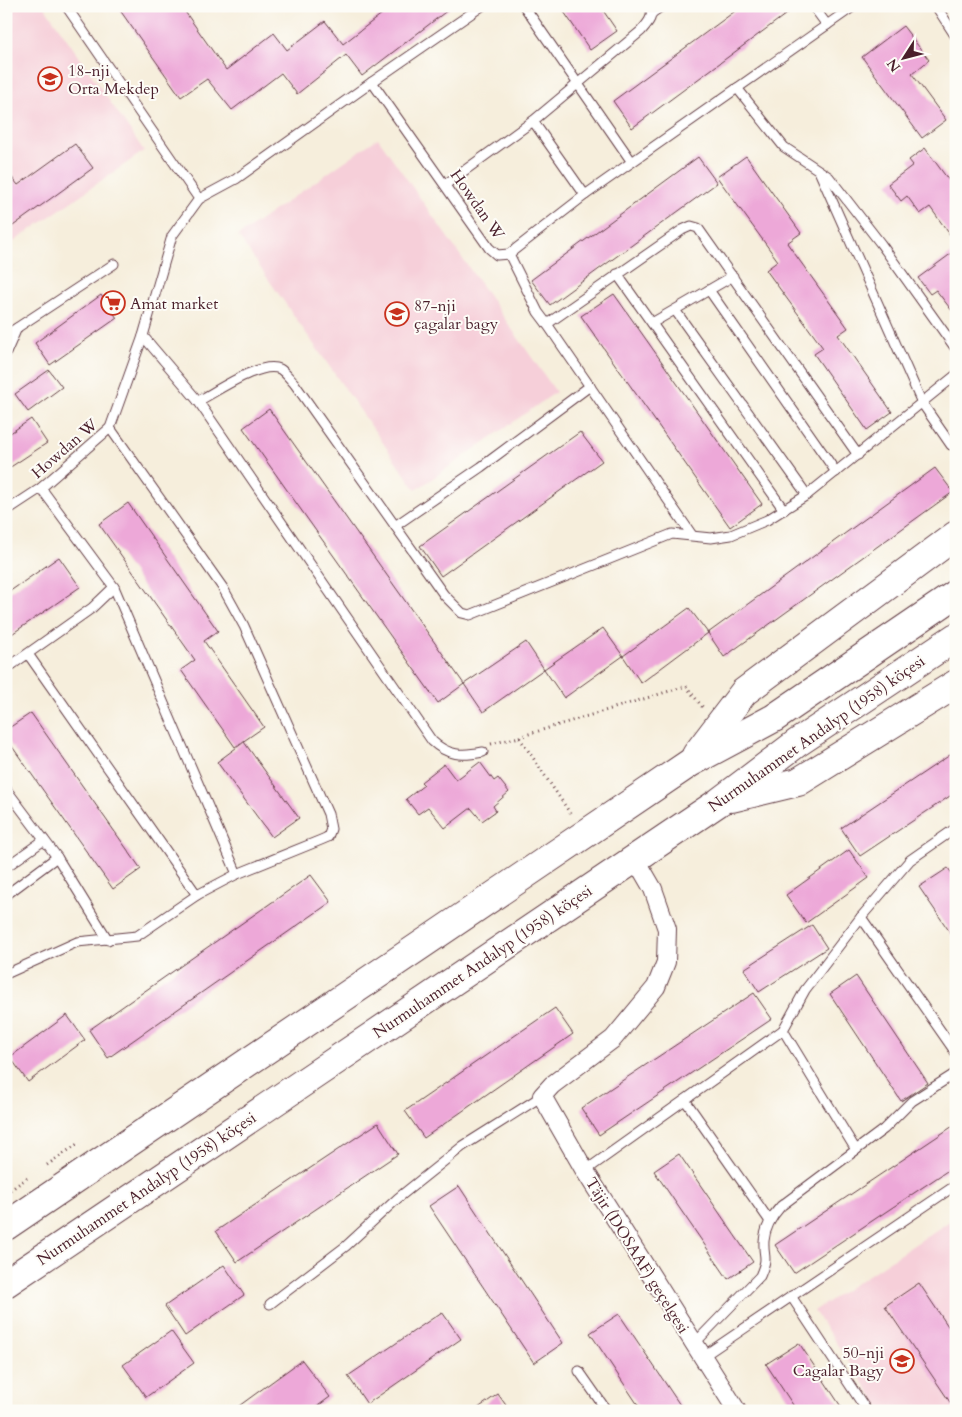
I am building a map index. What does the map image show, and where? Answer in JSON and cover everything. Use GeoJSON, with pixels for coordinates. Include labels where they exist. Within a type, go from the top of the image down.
{"type":"FeatureCollection","features":[{"type":"Feature","properties":{"kind":"main road"},"geometry":{"type":"LineString","coordinates":[[690,764],[744,692],[956,535]]}},
{"type":"Feature","properties":{"kind":"main road"},"geometry":{"type":"LineString","coordinates":[[6,1226],[690,764],[774,718],[956,594]]}},
{"type":"Feature","properties":{"kind":"main road","name":"Nurmuhammet Andalyp (1958) köçesi"},"geometry":{"type":"LineString","coordinates":[[6,1283],[719,802],[797,743],[956,637]]}},
{"type":"Feature","properties":{"kind":"main road"},"geometry":{"type":"LineString","coordinates":[[719,802],[798,782],[956,684]]}},
{"type":"Feature","properties":{"kind":"street"},"geometry":{"type":"LineString","coordinates":[[542,1096],[552,1085],[613,1039],[656,987],[666,962],[667,929],[653,889],[635,858]]}},
{"type":"Feature","properties":{"kind":"street","name":"Täjir (DOSAAF) geçelgesi"},"geometry":{"type":"LineString","coordinates":[[542,1096],[585,1171],[737,1411]]}},
{"type":"Feature","properties":{"kind":"lane"},"geometry":{"type":"LineString","coordinates":[[66,6],[200,199]]}},
{"type":"Feature","properties":{"kind":"lane"},"geometry":{"type":"LineString","coordinates":[[372,82],[482,6]]}},
{"type":"Feature","properties":{"kind":"lane"},"geometry":{"type":"LineString","coordinates":[[524,6],[632,162]]}},
{"type":"Feature","properties":{"kind":"lane"},"geometry":{"type":"LineString","coordinates":[[446,184],[533,121],[578,84],[641,31],[651,20],[651,10],[662,6]]}},
{"type":"Feature","properties":{"kind":"lane"},"geometry":{"type":"LineString","coordinates":[[813,6],[827,25]]}},
{"type":"Feature","properties":{"kind":"lane","name":"Howdan W"},"geometry":{"type":"LineString","coordinates":[[6,511],[41,488],[110,428],[143,336],[172,236],[200,199],[236,179],[372,82],[446,184],[489,248],[497,255],[509,254],[585,195],[854,6]]}},
{"type":"Feature","properties":{"kind":"lane"},"geometry":{"type":"LineString","coordinates":[[936,6],[956,37]]}},
{"type":"Feature","properties":{"kind":"lane"},"geometry":{"type":"LineString","coordinates":[[737,88],[784,147],[829,177],[870,229],[956,349]]}},
{"type":"Feature","properties":{"kind":"lane"},"geometry":{"type":"LineString","coordinates":[[533,121],[585,195]]}},
{"type":"Feature","properties":{"kind":"lane"},"geometry":{"type":"LineString","coordinates":[[819,171],[922,403],[951,445]]}},
{"type":"Feature","properties":{"kind":"lane"},"geometry":{"type":"LineString","coordinates":[[547,324],[617,274],[691,226],[698,228],[858,455]]}},
{"type":"Feature","properties":{"kind":"lane"},"geometry":{"type":"LineString","coordinates":[[509,254],[538,312],[692,535]]}},
{"type":"Feature","properties":{"kind":"lane"},"geometry":{"type":"LineString","coordinates":[[6,335],[114,264]]}},
{"type":"Feature","properties":{"kind":"lane"},"geometry":{"type":"LineString","coordinates":[[617,274],[784,510]]}},
{"type":"Feature","properties":{"kind":"lane"},"geometry":{"type":"LineString","coordinates":[[652,323],[733,276]]}},
{"type":"Feature","properties":{"kind":"lane"},"geometry":{"type":"LineString","coordinates":[[709,290],[836,472]]}},
{"type":"Feature","properties":{"kind":"lane"},"geometry":{"type":"LineString","coordinates":[[675,310],[807,495]]}},
{"type":"Feature","properties":{"kind":"lane"},"geometry":{"type":"LineString","coordinates":[[6,352],[18,327]]}},
{"type":"Feature","properties":{"kind":"lane"},"geometry":{"type":"LineString","coordinates":[[143,336],[198,401],[432,741],[442,750],[455,755],[479,752]]}},
{"type":"Feature","properties":{"kind":"lane"},"geometry":{"type":"LineString","coordinates":[[198,401],[249,373],[268,367],[281,370],[294,383],[444,595],[462,613],[470,615],[672,534],[711,538],[731,535],[784,510],[807,495],[858,455],[956,375]]}},
{"type":"Feature","properties":{"kind":"lane"},"geometry":{"type":"LineString","coordinates":[[395,526],[481,467],[590,386]]}},
{"type":"Feature","properties":{"kind":"lane"},"geometry":{"type":"LineString","coordinates":[[6,974],[77,942],[138,936],[197,895],[237,874],[328,836],[331,829],[328,814],[244,626],[223,588],[110,428]]}},
{"type":"Feature","properties":{"kind":"lane"},"geometry":{"type":"LineString","coordinates":[[41,488],[114,587],[237,874]]}},
{"type":"Feature","properties":{"kind":"lane"},"geometry":{"type":"LineString","coordinates":[[6,669],[92,608],[114,587]]}},
{"type":"Feature","properties":{"kind":"lane"},"geometry":{"type":"LineString","coordinates":[[28,654],[197,895]]}},
{"type":"Feature","properties":{"kind":"lane"},"geometry":{"type":"LineString","coordinates":[[6,789],[57,857],[108,940]]}},
{"type":"Feature","properties":{"kind":"lane"},"geometry":{"type":"LineString","coordinates":[[585,1171],[783,1030],[805,990],[862,917],[910,860],[956,828]]}},
{"type":"Feature","properties":{"kind":"lane"},"geometry":{"type":"LineString","coordinates":[[6,866],[44,840]]}},
{"type":"Feature","properties":{"kind":"lane"},"geometry":{"type":"LineString","coordinates":[[6,895],[57,857]]}},
{"type":"Feature","properties":{"kind":"lane"},"geometry":{"type":"LineString","coordinates":[[862,917],[956,1053]]}},
{"type":"Feature","properties":{"kind":"lane"},"geometry":{"type":"LineString","coordinates":[[783,1030],[856,1150]]}},
{"type":"Feature","properties":{"kind":"lane"},"geometry":{"type":"LineString","coordinates":[[698,1350],[760,1276],[767,1261],[764,1241],[769,1220],[781,1206],[884,1129],[912,1101],[956,1073]]}},
{"type":"Feature","properties":{"kind":"lane"},"geometry":{"type":"LineString","coordinates":[[270,1304],[346,1246],[398,1198],[463,1146],[542,1096]]}},
{"type":"Feature","properties":{"kind":"lane"},"geometry":{"type":"LineString","coordinates":[[685,1100],[769,1220]]}},
{"type":"Feature","properties":{"kind":"lane"},"geometry":{"type":"LineString","coordinates":[[698,1350],[791,1296],[956,1185]]}},
{"type":"Feature","properties":{"kind":"lane"},"geometry":{"type":"LineString","coordinates":[[791,1296],[867,1411]]}},
{"type":"Feature","properties":{"kind":"lane"},"geometry":{"type":"LineString","coordinates":[[579,1371],[607,1411]]}},
{"type":"Feature","properties":{"kind":"path"},"geometry":{"type":"LineString","coordinates":[[479,752],[488,745],[686,686],[705,712]]}},
{"type":"Feature","properties":{"kind":"path"},"geometry":{"type":"LineString","coordinates":[[519,737],[570,813]]}},
{"type":"Feature","properties":{"kind":"path"},"geometry":{"type":"LineString","coordinates":[[47,1165],[79,1143]]}},
{"type":"Feature","properties":{"kind":"path"},"geometry":{"type":"LineString","coordinates":[[6,1193],[28,1178]]}},
{"type":"Feature","properties":{"kind":"shaded area","name":"18-nji Orta Mekdep"},"geometry":{"type":"Polygon","coordinates":[[[6,6],[44,6],[144,151],[6,247],[6,6]]]}},
{"type":"Feature","properties":{"kind":"shaded area","name":"87-nji çagalar bagy"},"geometry":{"type":"Polygon","coordinates":[[[378,138],[556,392],[416,490],[238,236],[378,138]]]}},
{"type":"Feature","properties":{"kind":"shaded area","name":"50-nji Cagalar Bagy"},"geometry":{"type":"Polygon","coordinates":[[[956,1217],[956,1411],[883,1411],[814,1311],[956,1217]]]}},
{"type":"Feature","properties":{"kind":"building"},"geometry":{"type":"Polygon","coordinates":[[[117,6],[181,6],[226,70],[274,33],[287,50],[325,21],[343,44],[392,6],[453,6],[362,76],[346,55],[297,94],[281,73],[232,110],[207,79],[181,97],[117,6]]]}},
{"type":"Feature","properties":{"kind":"building"},"geometry":{"type":"Polygon","coordinates":[[[560,6],[600,6],[617,31],[590,50],[560,6]]]}},
{"type":"Feature","properties":{"kind":"building"},"geometry":{"type":"Polygon","coordinates":[[[742,6],[797,6],[632,128],[613,101],[742,6]]]}},
{"type":"Feature","properties":{"kind":"building"},"geometry":{"type":"Polygon","coordinates":[[[903,26],[929,60],[912,74],[946,120],[922,138],[862,57],[903,26]]]}},
{"type":"Feature","properties":{"kind":"building","name":"18-nji Orta Mekdep"},"geometry":{"type":"Polygon","coordinates":[[[75,144],[93,168],[6,231],[6,170],[18,185],[75,144]]]}},
{"type":"Feature","properties":{"kind":"building"},"geometry":{"type":"Polygon","coordinates":[[[925,148],[950,182],[956,178],[956,243],[930,207],[920,214],[907,196],[901,201],[888,184],[913,165],[909,160],[925,148]]]}},
{"type":"Feature","properties":{"kind":"building"},"geometry":{"type":"Polygon","coordinates":[[[746,156],[801,233],[787,243],[848,328],[838,335],[892,412],[867,430],[814,354],[823,348],[766,270],[778,261],[717,177],[746,156]]]}},
{"type":"Feature","properties":{"kind":"building"},"geometry":{"type":"Polygon","coordinates":[[[698,157],[717,183],[550,305],[531,280],[698,157]]]}},
{"type":"Feature","properties":{"kind":"building"},"geometry":{"type":"Polygon","coordinates":[[[956,250],[956,316],[936,290],[930,294],[918,278],[956,250]]]}},
{"type":"Feature","properties":{"kind":"building"},"geometry":{"type":"Polygon","coordinates":[[[614,294],[762,504],[730,527],[581,316],[614,294]]]}},
{"type":"Feature","properties":{"kind":"building"},"geometry":{"type":"Polygon","coordinates":[[[101,295],[117,318],[50,365],[35,343],[101,295]]]}},
{"type":"Feature","properties":{"kind":"building"},"geometry":{"type":"Polygon","coordinates":[[[49,370],[62,387],[28,412],[15,394],[49,370]]]}},
{"type":"Feature","properties":{"kind":"building"},"geometry":{"type":"Polygon","coordinates":[[[269,409],[464,684],[438,703],[243,428],[269,409]]]}},
{"type":"Feature","properties":{"kind":"building"},"geometry":{"type":"Polygon","coordinates":[[[31,419],[47,443],[6,470],[6,436],[31,419]]]}},
{"type":"Feature","properties":{"kind":"building"},"geometry":{"type":"Polygon","coordinates":[[[580,432],[602,461],[441,576],[420,546],[580,432]]]}},
{"type":"Feature","properties":{"kind":"building"},"geometry":{"type":"Polygon","coordinates":[[[935,468],[953,492],[724,657],[708,633],[935,468]]]}},
{"type":"Feature","properties":{"kind":"building"},"geometry":{"type":"Polygon","coordinates":[[[128,503],[218,631],[204,641],[264,727],[235,747],[181,670],[195,660],[99,524],[128,503]]]}},
{"type":"Feature","properties":{"kind":"building"},"geometry":{"type":"Polygon","coordinates":[[[59,557],[80,587],[6,638],[6,594],[59,557]]]}},
{"type":"Feature","properties":{"kind":"building"},"geometry":{"type":"Polygon","coordinates":[[[689,608],[708,633],[641,683],[623,656],[689,608]]]}},
{"type":"Feature","properties":{"kind":"building"},"geometry":{"type":"Polygon","coordinates":[[[603,628],[623,656],[564,698],[544,669],[603,628]]]}},
{"type":"Feature","properties":{"kind":"building"},"geometry":{"type":"Polygon","coordinates":[[[526,642],[544,669],[483,712],[464,684],[526,642]]]}},
{"type":"Feature","properties":{"kind":"building"},"geometry":{"type":"Polygon","coordinates":[[[31,713],[141,869],[113,889],[6,738],[6,730],[31,713]]]}},
{"type":"Feature","properties":{"kind":"building"},"geometry":{"type":"Polygon","coordinates":[[[244,742],[299,818],[272,837],[217,762],[244,742]]]}},
{"type":"Feature","properties":{"kind":"building"},"geometry":{"type":"Polygon","coordinates":[[[956,751],[956,792],[860,856],[841,828],[956,751]]]}},
{"type":"Feature","properties":{"kind":"building"},"geometry":{"type":"Polygon","coordinates":[[[480,762],[494,781],[498,778],[509,792],[493,806],[496,811],[482,821],[471,808],[445,828],[428,807],[418,814],[406,799],[424,785],[421,782],[444,764],[456,780],[480,762]]]}},
{"type":"Feature","properties":{"kind":"building"},"geometry":{"type":"Polygon","coordinates":[[[849,850],[869,878],[806,923],[786,895],[849,850]]]}},
{"type":"Feature","properties":{"kind":"building"},"geometry":{"type":"Polygon","coordinates":[[[948,868],[956,879],[956,941],[919,887],[948,868]]]}},
{"type":"Feature","properties":{"kind":"building"},"geometry":{"type":"Polygon","coordinates":[[[311,875],[331,902],[108,1058],[89,1030],[311,875]]]}},
{"type":"Feature","properties":{"kind":"building"},"geometry":{"type":"Polygon","coordinates":[[[812,925],[827,948],[759,992],[744,969],[812,925]]]}},
{"type":"Feature","properties":{"kind":"building"},"geometry":{"type":"Polygon","coordinates":[[[856,976],[928,1083],[901,1101],[830,994],[856,976]]]}},
{"type":"Feature","properties":{"kind":"building"},"geometry":{"type":"Polygon","coordinates":[[[754,993],[772,1019],[599,1135],[581,1108],[754,993]]]}},
{"type":"Feature","properties":{"kind":"building"},"geometry":{"type":"Polygon","coordinates":[[[555,1008],[573,1034],[424,1138],[405,1111],[555,1008]]]}},
{"type":"Feature","properties":{"kind":"building"},"geometry":{"type":"Polygon","coordinates":[[[67,1015],[85,1040],[28,1082],[10,1057],[67,1015]]]}},
{"type":"Feature","properties":{"kind":"building"},"geometry":{"type":"Polygon","coordinates":[[[378,1123],[398,1154],[237,1262],[216,1231],[378,1123]]]}},
{"type":"Feature","properties":{"kind":"building"},"geometry":{"type":"Polygon","coordinates":[[[956,1124],[956,1165],[794,1273],[775,1245],[956,1124]]]}},
{"type":"Feature","properties":{"kind":"building"},"geometry":{"type":"Polygon","coordinates":[[[679,1154],[753,1262],[728,1279],[654,1171],[679,1154]]]}},
{"type":"Feature","properties":{"kind":"building"},"geometry":{"type":"Polygon","coordinates":[[[459,1186],[563,1343],[534,1363],[429,1206],[459,1186]]]}},
{"type":"Feature","properties":{"kind":"building"},"geometry":{"type":"Polygon","coordinates":[[[224,1265],[244,1295],[185,1336],[165,1306],[224,1265]]]}},
{"type":"Feature","properties":{"kind":"building"},"geometry":{"type":"Polygon","coordinates":[[[919,1283],[956,1338],[956,1411],[885,1306],[919,1283]]]}},
{"type":"Feature","properties":{"kind":"building"},"geometry":{"type":"Polygon","coordinates":[[[442,1312],[461,1339],[367,1404],[348,1376],[442,1312]]]}},
{"type":"Feature","properties":{"kind":"building"},"geometry":{"type":"Polygon","coordinates":[[[619,1314],[684,1411],[642,1411],[590,1333],[619,1314]]]}},
{"type":"Feature","properties":{"kind":"building"},"geometry":{"type":"Polygon","coordinates":[[[171,1331],[194,1363],[146,1397],[123,1365],[171,1331]]]}},
{"type":"Feature","properties":{"kind":"building"},"geometry":{"type":"Polygon","coordinates":[[[799,1343],[844,1411],[797,1411],[766,1364],[799,1343]]]}},
{"type":"Feature","properties":{"kind":"building"},"geometry":{"type":"Polygon","coordinates":[[[302,1360],[330,1397],[311,1411],[232,1411],[302,1360]]]}},
{"type":"Feature","properties":{"kind":"building"},"geometry":{"type":"Polygon","coordinates":[[[498,1394],[510,1411],[474,1411],[498,1394]]]}},
{"type":"Feature","properties":{"kind":"place","name":"18-nji Orta Mekdep"},"geometry":{"type":"Point","coordinates":[50,79]}},
{"type":"Feature","properties":{"kind":"place","name":"Amat market"},"geometry":{"type":"Point","coordinates":[113,303]}},
{"type":"Feature","properties":{"kind":"place","name":"87-nji çagalar bagy"},"geometry":{"type":"Point","coordinates":[397,314]}},
{"type":"Feature","properties":{"kind":"place","name":"50-nji Cagalar Bagy"},"geometry":{"type":"Point","coordinates":[902,1361]}}]}
